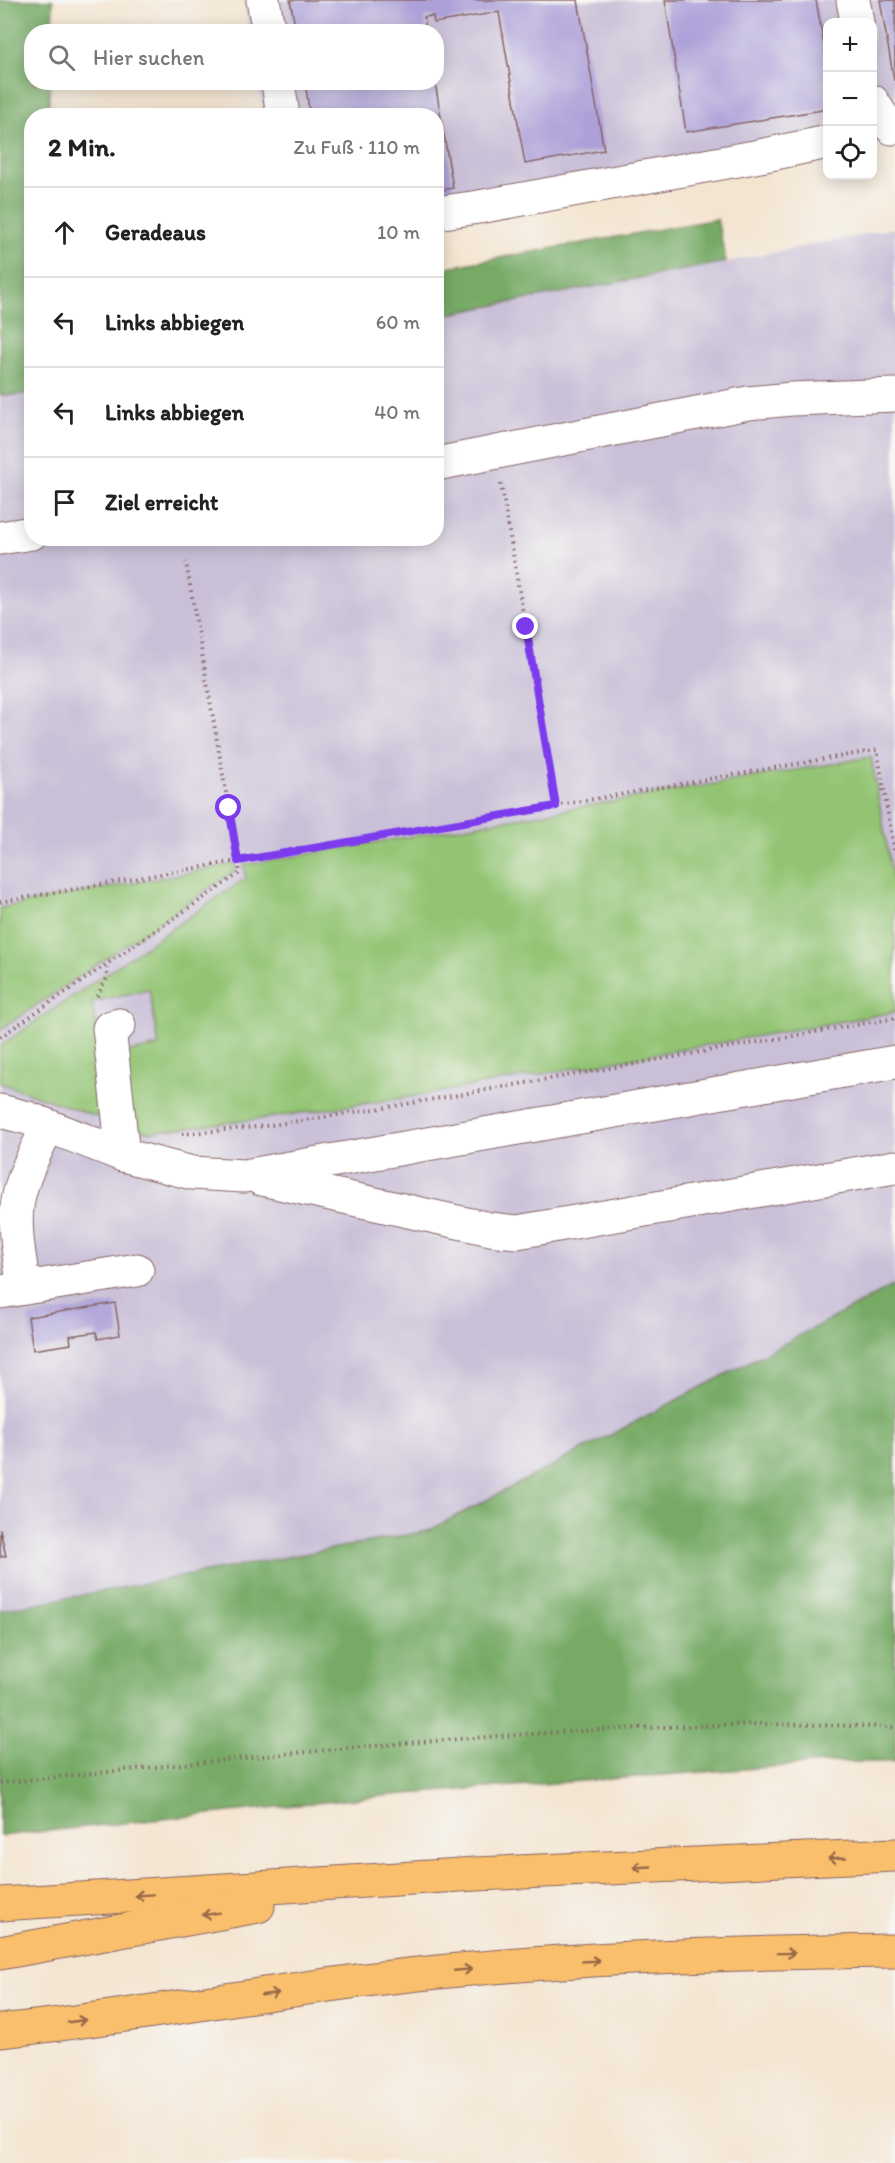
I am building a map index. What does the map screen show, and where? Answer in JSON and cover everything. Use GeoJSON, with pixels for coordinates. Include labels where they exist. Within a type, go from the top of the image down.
{"type":"FeatureCollection","features":[{"type":"Feature","properties":{"kind":"highway"},"geometry":{"type":"LineString","coordinates":[[0,1904],[476,1874],[895,1855]]}},
{"type":"Feature","properties":{"kind":"highway"},"geometry":{"type":"LineString","coordinates":[[0,1953],[183,1919],[476,1874]]}},
{"type":"Feature","properties":{"kind":"highway"},"geometry":{"type":"LineString","coordinates":[[6,2032],[382,1978],[532,1964],[761,1953],[895,1951]]}},
{"type":"Feature","properties":{"kind":"lane"},"geometry":{"type":"LineString","coordinates":[[263,0],[268,24]]}},
{"type":"Feature","properties":{"kind":"lane"},"geometry":{"type":"LineString","coordinates":[[852,0],[856,18]]}},
{"type":"Feature","properties":{"kind":"lane"},"geometry":{"type":"LineString","coordinates":[[279,90],[282,108]]}},
{"type":"Feature","properties":{"kind":"lane"},"geometry":{"type":"LineString","coordinates":[[877,109],[887,129]]}},
{"type":"Feature","properties":{"kind":"lane"},"geometry":{"type":"LineString","coordinates":[[444,212],[823,143]]}},
{"type":"Feature","properties":{"kind":"lane"},"geometry":{"type":"LineString","coordinates":[[444,463],[748,403],[895,395]]}},
{"type":"Feature","properties":{"kind":"lane"},"geometry":{"type":"LineString","coordinates":[[0,538],[24,534]]}},
{"type":"Feature","properties":{"kind":"lane"},"geometry":{"type":"LineString","coordinates":[[119,1025],[109,1028],[123,1155]]}},
{"type":"Feature","properties":{"kind":"lane"},"geometry":{"type":"LineString","coordinates":[[244,1176],[895,1062]]}},
{"type":"Feature","properties":{"kind":"lane"},"geometry":{"type":"LineString","coordinates":[[0,1111],[48,1126],[123,1155],[192,1173],[244,1176],[490,1229],[517,1232],[895,1167]]}},
{"type":"Feature","properties":{"kind":"lane"},"geometry":{"type":"LineString","coordinates":[[48,1126],[21,1187],[16,1216],[17,1237],[12,1290],[137,1270]]}},
{"type":"Feature","properties":{"kind":"path"},"geometry":{"type":"LineString","coordinates":[[496,453],[556,806]]}},
{"type":"Feature","properties":{"kind":"path"},"geometry":{"type":"LineString","coordinates":[[0,1037],[240,873],[186,562]]}},
{"type":"Feature","properties":{"kind":"path"},"geometry":{"type":"LineString","coordinates":[[0,902],[877,750],[895,854]]}},
{"type":"Feature","properties":{"kind":"path"},"geometry":{"type":"LineString","coordinates":[[172,1136],[266,1126],[395,1106],[895,1018]]}},
{"type":"Feature","properties":{"kind":"path"},"geometry":{"type":"LineString","coordinates":[[0,1784],[264,1756],[495,1736],[728,1725],[895,1726]]}},
{"type":"Feature","properties":{"kind":"shaded area"},"geometry":{"type":"Polygon","coordinates":[[[244,0],[895,0],[895,133],[877,136],[877,18],[823,18],[823,148],[444,225],[444,108],[263,108],[259,90],[444,90],[444,24],[248,24],[244,0]]]}},
{"type":"Feature","properties":{"kind":"shaded area"},"geometry":{"type":"Polygon","coordinates":[[[895,228],[895,1285],[428,1531],[0,1610],[0,395],[24,393],[24,546],[444,546],[444,315],[895,228]]]}},
{"type":"Feature","properties":{"kind":"green space"},"geometry":{"type":"Polygon","coordinates":[[[0,0],[53,0],[52,24],[24,24],[24,90],[50,90],[48,108],[24,108],[24,393],[0,395],[0,0]]]}},
{"type":"Feature","properties":{"kind":"green space"},"geometry":{"type":"Polygon","coordinates":[[[717,219],[726,262],[444,315],[444,268],[717,219]]]}},
{"type":"Feature","properties":{"kind":"green space"},"geometry":{"type":"Polygon","coordinates":[[[871,757],[895,892],[895,1012],[416,1096],[149,1132],[130,1126],[121,1054],[159,1046],[149,989],[92,1002],[112,1122],[0,1083],[0,1046],[246,878],[244,865],[871,757]]]}},
{"type":"Feature","properties":{"kind":"green space"},"geometry":{"type":"Polygon","coordinates":[[[235,864],[236,870],[0,1030],[0,908],[235,864]]]}},
{"type":"Feature","properties":{"kind":"green space"},"geometry":{"type":"Polygon","coordinates":[[[895,1285],[895,1762],[840,1762],[393,1795],[0,1836],[0,1610],[428,1531],[895,1285]]]}},
{"type":"Feature","properties":{"kind":"building"},"geometry":{"type":"Polygon","coordinates":[[[290,0],[578,0],[604,150],[525,164],[499,12],[434,23],[433,16],[424,17],[425,24],[294,24],[290,0]]]}},
{"type":"Feature","properties":{"kind":"building"},"geometry":{"type":"Polygon","coordinates":[[[665,0],[816,0],[823,40],[823,110],[686,132],[665,0]]]}},
{"type":"Feature","properties":{"kind":"building"},"geometry":{"type":"Polygon","coordinates":[[[880,0],[895,0],[895,80],[894,80],[880,0]]]}},
{"type":"Feature","properties":{"kind":"building"},"geometry":{"type":"Polygon","coordinates":[[[306,90],[436,90],[439,108],[309,108],[306,90]]]}},
{"type":"Feature","properties":{"kind":"building"},"geometry":{"type":"Polygon","coordinates":[[[444,135],[453,188],[444,190],[444,135]]]}},
{"type":"Feature","properties":{"kind":"building"},"geometry":{"type":"Polygon","coordinates":[[[115,1303],[120,1335],[98,1339],[96,1332],[70,1336],[71,1344],[33,1350],[28,1317],[115,1303]]]}},
{"type":"Feature","properties":{"kind":"building"},"geometry":{"type":"Polygon","coordinates":[[[0,1529],[6,1556],[0,1557],[0,1529]]]}},
{"type":"Feature","properties":{"kind":"route"},"geometry":{"type":"LineString","coordinates":[[229,808],[238,861],[556,806],[526,627]]}}]}
